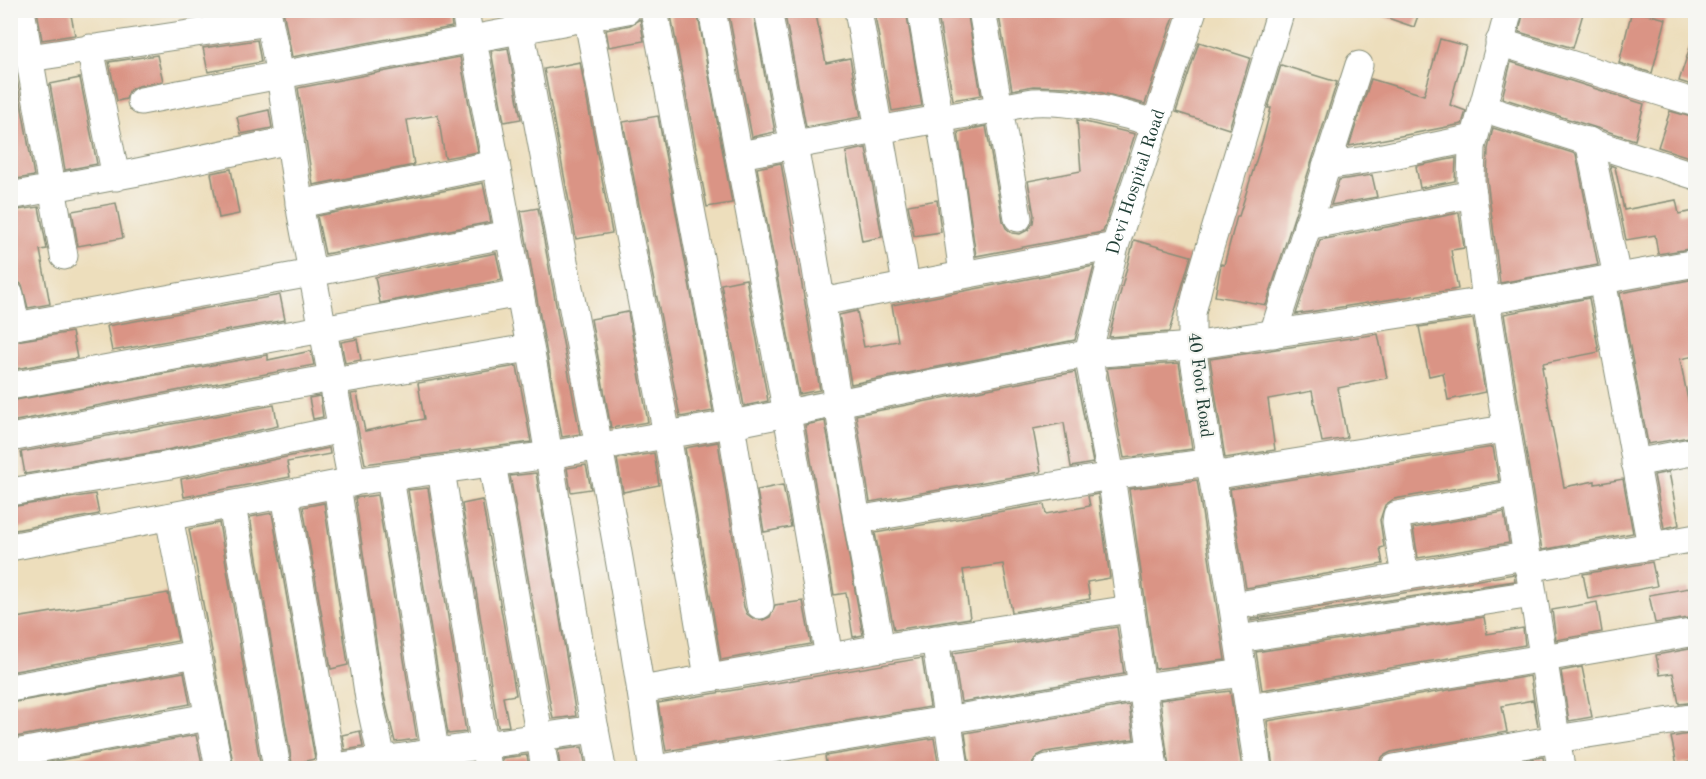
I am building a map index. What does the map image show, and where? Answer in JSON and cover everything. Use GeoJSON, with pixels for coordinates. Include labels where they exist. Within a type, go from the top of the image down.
{"type":"FeatureCollection","features":[{"type":"Feature","properties":{"kind":"street"},"geometry":{"type":"LineString","coordinates":[[21,10],[64,256]]}},
{"type":"Feature","properties":{"kind":"street"},"geometry":{"type":"LineString","coordinates":[[465,10],[520,293],[602,768]]}},
{"type":"Feature","properties":{"kind":"street"},"geometry":{"type":"LineString","coordinates":[[141,101],[472,40],[519,21],[627,10]]}},
{"type":"Feature","properties":{"kind":"street"},"geometry":{"type":"LineString","coordinates":[[654,10],[731,424],[760,605]]}},
{"type":"Feature","properties":{"kind":"street"},"geometry":{"type":"LineString","coordinates":[[712,10],[787,414],[829,657]]}},
{"type":"Feature","properties":{"kind":"street"},"geometry":{"type":"LineString","coordinates":[[768,10],[794,145],[857,520],[881,648]]}},
{"type":"Feature","properties":{"kind":"street"},"geometry":{"type":"LineString","coordinates":[[858,10],[906,284]]}},
{"type":"Feature","properties":{"kind":"street"},"geometry":{"type":"LineString","coordinates":[[921,10],[949,173],[963,274]]}},
{"type":"Feature","properties":{"kind":"street"},"geometry":{"type":"LineString","coordinates":[[982,10],[1018,218]]}},
{"type":"Feature","properties":{"kind":"street","name":"Devi Hospital Road"},"geometry":{"type":"LineString","coordinates":[[1088,354],[1115,246],[1193,10]]}},
{"type":"Feature","properties":{"kind":"street","name":"40 Foot Road"},"geometry":{"type":"LineString","coordinates":[[1258,768],[1192,346],[1192,313],[1281,10]]}},
{"type":"Feature","properties":{"kind":"street"},"geometry":{"type":"LineString","coordinates":[[1509,10],[1474,138],[1473,194],[1485,301],[1561,768]]}},
{"type":"Feature","properties":{"kind":"street"},"geometry":{"type":"LineString","coordinates":[[587,14],[667,435],[708,677]]}},
{"type":"Feature","properties":{"kind":"street"},"geometry":{"type":"LineString","coordinates":[[29,58],[268,16],[280,75],[299,204],[342,429],[345,484],[369,699],[383,764]]}},
{"type":"Feature","properties":{"kind":"street"},"geometry":{"type":"LineString","coordinates":[[519,21],[600,446],[652,766],[655,768]]}},
{"type":"Feature","properties":{"kind":"street"},"geometry":{"type":"LineString","coordinates":[[1499,42],[1695,103]]}},
{"type":"Feature","properties":{"kind":"street"},"geometry":{"type":"LineString","coordinates":[[90,48],[116,177]]}},
{"type":"Feature","properties":{"kind":"street"},"geometry":{"type":"LineString","coordinates":[[1274,334],[1359,65]]}},
{"type":"Feature","properties":{"kind":"street"},"geometry":{"type":"LineString","coordinates":[[739,155],[998,107],[1060,100],[1156,123]]}},
{"type":"Feature","properties":{"kind":"street"},"geometry":{"type":"LineString","coordinates":[[1482,108],[1695,176]]}},
{"type":"Feature","properties":{"kind":"street"},"geometry":{"type":"LineString","coordinates":[[1326,166],[1474,138]]}},
{"type":"Feature","properties":{"kind":"street"},"geometry":{"type":"LineString","coordinates":[[10,196],[116,177],[290,140]]}},
{"type":"Feature","properties":{"kind":"street"},"geometry":{"type":"LineString","coordinates":[[1589,141],[1635,463],[1651,546]]}},
{"type":"Feature","properties":{"kind":"street"},"geometry":{"type":"LineString","coordinates":[[299,204],[496,164]]}},
{"type":"Feature","properties":{"kind":"street"},"geometry":{"type":"LineString","coordinates":[[1307,226],[1473,194]]}},
{"type":"Feature","properties":{"kind":"street"},"geometry":{"type":"LineString","coordinates":[[10,295],[13,327],[312,273],[509,234]]}},
{"type":"Feature","properties":{"kind":"street"},"geometry":{"type":"LineString","coordinates":[[821,302],[1115,246]]}},
{"type":"Feature","properties":{"kind":"street"},"geometry":{"type":"LineString","coordinates":[[10,547],[345,484],[549,455],[787,414],[1088,354],[1192,346],[1274,334],[1485,301],[1695,263]]}},
{"type":"Feature","properties":{"kind":"street"},"geometry":{"type":"LineString","coordinates":[[10,386],[520,293]]}},
{"type":"Feature","properties":{"kind":"street"},"geometry":{"type":"LineString","coordinates":[[10,438],[332,380],[529,348]]}},
{"type":"Feature","properties":{"kind":"street"},"geometry":{"type":"LineString","coordinates":[[1047,768],[1153,760],[1111,476],[1088,354]]}},
{"type":"Feature","properties":{"kind":"street"},"geometry":{"type":"LineString","coordinates":[[10,492],[165,466],[342,429]]}},
{"type":"Feature","properties":{"kind":"street"},"geometry":{"type":"LineString","coordinates":[[857,520],[1111,476],[1211,469],[1506,429]]}},
{"type":"Feature","properties":{"kind":"street"},"geometry":{"type":"LineString","coordinates":[[1635,463],[1695,451]]}},
{"type":"Feature","properties":{"kind":"street"},"geometry":{"type":"LineString","coordinates":[[492,464],[545,768]]}},
{"type":"Feature","properties":{"kind":"street"},"geometry":{"type":"LineString","coordinates":[[441,470],[486,757]]}},
{"type":"Feature","properties":{"kind":"street"},"geometry":{"type":"LineString","coordinates":[[390,478],[436,761]]}},
{"type":"Feature","properties":{"kind":"street"},"geometry":{"type":"LineString","coordinates":[[1404,576],[1397,515],[1516,494]]}},
{"type":"Feature","properties":{"kind":"street"},"geometry":{"type":"LineString","coordinates":[[285,495],[331,768],[486,757],[540,738],[595,729]]}},
{"type":"Feature","properties":{"kind":"street"},"geometry":{"type":"LineString","coordinates":[[232,505],[277,768]]}},
{"type":"Feature","properties":{"kind":"street"},"geometry":{"type":"LineString","coordinates":[[169,517],[219,768]]}},
{"type":"Feature","properties":{"kind":"street"},"geometry":{"type":"LineString","coordinates":[[1238,639],[1528,572],[1695,538]]}},
{"type":"Feature","properties":{"kind":"street"},"geometry":{"type":"LineString","coordinates":[[1233,606],[1404,576],[1528,572]]}},
{"type":"Feature","properties":{"kind":"street"},"geometry":{"type":"LineString","coordinates":[[641,690],[935,639],[1130,609]]}},
{"type":"Feature","properties":{"kind":"street"},"geometry":{"type":"LineString","coordinates":[[1249,708],[1695,632]]}},
{"type":"Feature","properties":{"kind":"street"},"geometry":{"type":"LineString","coordinates":[[935,639],[955,768]]}},
{"type":"Feature","properties":{"kind":"street"},"geometry":{"type":"LineString","coordinates":[[10,688],[196,654]]}},
{"type":"Feature","properties":{"kind":"street"},"geometry":{"type":"LineString","coordinates":[[661,768],[1142,687],[1243,673]]}},
{"type":"Feature","properties":{"kind":"street"},"geometry":{"type":"LineString","coordinates":[[10,754],[208,717]]}},
{"type":"Feature","properties":{"kind":"street"},"geometry":{"type":"LineString","coordinates":[[1394,768],[1695,717]]}},
{"type":"Feature","properties":{"kind":"building"},"geometry":{"type":"Polygon","coordinates":[[[37,10],[70,10],[75,35],[42,40],[37,10]]]}},
{"type":"Feature","properties":{"kind":"building"},"geometry":{"type":"Polygon","coordinates":[[[283,10],[450,10],[452,27],[292,57],[283,10]]]}},
{"type":"Feature","properties":{"kind":"building"},"geometry":{"type":"Polygon","coordinates":[[[670,10],[697,10],[732,203],[707,207],[670,10]]]}},
{"type":"Feature","properties":{"kind":"building"},"geometry":{"type":"Polygon","coordinates":[[[728,10],[753,10],[775,132],[752,137],[728,10]]]}},
{"type":"Feature","properties":{"kind":"building"},"geometry":{"type":"Polygon","coordinates":[[[784,10],[815,10],[826,63],[850,58],[861,117],[806,127],[784,10]]]}},
{"type":"Feature","properties":{"kind":"building"},"geometry":{"type":"Polygon","coordinates":[[[874,10],[906,10],[922,106],[892,111],[874,10]]]}},
{"type":"Feature","properties":{"kind":"building"},"geometry":{"type":"Polygon","coordinates":[[[937,10],[967,10],[981,95],[953,100],[937,10]]]}},
{"type":"Feature","properties":{"kind":"building"},"geometry":{"type":"Polygon","coordinates":[[[998,10],[1176,10],[1145,104],[1099,92],[1067,87],[1033,86],[1012,90],[998,10]]]}},
{"type":"Feature","properties":{"kind":"building"},"geometry":{"type":"Polygon","coordinates":[[[1373,10],[1420,10],[1414,27],[1373,13],[1373,10]]]}},
{"type":"Feature","properties":{"kind":"building"},"geometry":{"type":"Polygon","coordinates":[[[1524,10],[1584,10],[1573,48],[1519,32],[1524,10]]]}},
{"type":"Feature","properties":{"kind":"building"},"geometry":{"type":"Polygon","coordinates":[[[1632,10],[1666,19],[1652,73],[1619,63],[1632,10]]]}},
{"type":"Feature","properties":{"kind":"building"},"geometry":{"type":"Polygon","coordinates":[[[640,19],[644,41],[609,47],[606,30],[630,25],[640,19]]]}},
{"type":"Feature","properties":{"kind":"building"},"geometry":{"type":"Polygon","coordinates":[[[1440,39],[1466,46],[1450,105],[1466,111],[1462,124],[1349,146],[1371,79],[1424,95],[1440,39]]]}},
{"type":"Feature","properties":{"kind":"building"},"geometry":{"type":"Polygon","coordinates":[[[257,40],[261,62],[208,72],[203,48],[257,40]]]}},
{"type":"Feature","properties":{"kind":"building"},"geometry":{"type":"Polygon","coordinates":[[[10,41],[34,176],[10,180],[10,41]]]}},
{"type":"Feature","properties":{"kind":"building"},"geometry":{"type":"Polygon","coordinates":[[[1692,41],[1695,41],[1695,86],[1679,81],[1692,41]]]}},
{"type":"Feature","properties":{"kind":"building"},"geometry":{"type":"Polygon","coordinates":[[[1199,42],[1250,58],[1229,129],[1176,112],[1199,42]]]}},
{"type":"Feature","properties":{"kind":"building"},"geometry":{"type":"Polygon","coordinates":[[[508,48],[521,119],[504,122],[491,51],[508,48]]]}},
{"type":"Feature","properties":{"kind":"building"},"geometry":{"type":"Polygon","coordinates":[[[157,55],[163,81],[130,89],[126,99],[117,101],[109,62],[157,55]]]}},
{"type":"Feature","properties":{"kind":"building"},"geometry":{"type":"Polygon","coordinates":[[[460,57],[478,152],[445,158],[438,115],[407,120],[414,165],[313,185],[298,88],[460,57]]]}},
{"type":"Feature","properties":{"kind":"building"},"geometry":{"type":"Polygon","coordinates":[[[580,62],[612,233],[576,239],[544,69],[580,62]]]}},
{"type":"Feature","properties":{"kind":"building"},"geometry":{"type":"Polygon","coordinates":[[[1511,62],[1644,104],[1635,140],[1502,98],[1511,62]]]}},
{"type":"Feature","properties":{"kind":"building"},"geometry":{"type":"Polygon","coordinates":[[[1281,65],[1337,82],[1266,305],[1215,296],[1221,264],[1224,265],[1237,216],[1239,216],[1264,135],[1271,108],[1268,108],[1281,65]]]}},
{"type":"Feature","properties":{"kind":"building"},"geometry":{"type":"Polygon","coordinates":[[[80,78],[97,164],[65,170],[50,84],[80,78]]]}},
{"type":"Feature","properties":{"kind":"building"},"geometry":{"type":"Polygon","coordinates":[[[269,110],[272,128],[241,134],[237,117],[269,110]]]}},
{"type":"Feature","properties":{"kind":"building"},"geometry":{"type":"Polygon","coordinates":[[[1670,111],[1695,118],[1695,159],[1658,147],[1670,111]]]}},
{"type":"Feature","properties":{"kind":"building"},"geometry":{"type":"Polygon","coordinates":[[[658,116],[713,411],[680,417],[623,122],[658,116]]]}},
{"type":"Feature","properties":{"kind":"building"},"geometry":{"type":"Polygon","coordinates":[[[1077,120],[1135,134],[1103,232],[976,256],[958,132],[986,126],[1003,221],[1012,233],[1020,234],[1028,230],[1033,223],[1034,215],[1028,181],[1081,171],[1077,120]]]}},
{"type":"Feature","properties":{"kind":"building"},"geometry":{"type":"Polygon","coordinates":[[[1493,128],[1576,154],[1598,265],[1500,283],[1487,179],[1488,149],[1493,128]]]}},
{"type":"Feature","properties":{"kind":"building"},"geometry":{"type":"Polygon","coordinates":[[[866,148],[882,237],[862,241],[846,152],[866,148]]]}},
{"type":"Feature","properties":{"kind":"building"},"geometry":{"type":"Polygon","coordinates":[[[1456,158],[1455,181],[1420,188],[1416,166],[1456,158]]]}},
{"type":"Feature","properties":{"kind":"building"},"geometry":{"type":"Polygon","coordinates":[[[781,163],[820,390],[799,394],[757,168],[781,163]]]}},
{"type":"Feature","properties":{"kind":"building"},"geometry":{"type":"Polygon","coordinates":[[[1610,165],[1615,167],[1624,210],[1676,200],[1679,214],[1695,211],[1695,248],[1658,254],[1655,235],[1626,240],[1610,165]]]}},
{"type":"Feature","properties":{"kind":"building"},"geometry":{"type":"Polygon","coordinates":[[[231,169],[239,214],[219,218],[211,173],[231,169]]]}},
{"type":"Feature","properties":{"kind":"building"},"geometry":{"type":"Polygon","coordinates":[[[1372,175],[1377,197],[1331,205],[1339,180],[1372,175]]]}},
{"type":"Feature","properties":{"kind":"building"},"geometry":{"type":"Polygon","coordinates":[[[483,183],[491,222],[325,254],[317,216],[483,183]]]}},
{"type":"Feature","properties":{"kind":"building"},"geometry":{"type":"Polygon","coordinates":[[[937,200],[941,232],[914,236],[908,205],[937,200]]]}},
{"type":"Feature","properties":{"kind":"building"},"geometry":{"type":"Polygon","coordinates":[[[116,203],[123,238],[78,246],[72,211],[116,203]]]}},
{"type":"Feature","properties":{"kind":"building"},"geometry":{"type":"Polygon","coordinates":[[[39,207],[47,249],[40,250],[50,304],[28,308],[22,285],[16,280],[10,280],[10,211],[39,207]]]}},
{"type":"Feature","properties":{"kind":"building"},"geometry":{"type":"Polygon","coordinates":[[[538,208],[580,434],[562,437],[521,211],[538,208]]]}},
{"type":"Feature","properties":{"kind":"building"},"geometry":{"type":"Polygon","coordinates":[[[1459,213],[1464,248],[1451,250],[1458,289],[1296,314],[1320,240],[1459,213]]]}},
{"type":"Feature","properties":{"kind":"building"},"geometry":{"type":"Polygon","coordinates":[[[1134,240],[1191,256],[1169,332],[1109,337],[1134,240]]]}},
{"type":"Feature","properties":{"kind":"building"},"geometry":{"type":"Polygon","coordinates":[[[496,253],[502,280],[380,303],[375,277],[496,253]]]}},
{"type":"Feature","properties":{"kind":"building"},"geometry":{"type":"Polygon","coordinates":[[[1094,266],[1075,340],[851,384],[839,315],[857,311],[864,347],[898,341],[892,305],[1094,266]]]}},
{"type":"Feature","properties":{"kind":"building"},"geometry":{"type":"Polygon","coordinates":[[[746,279],[768,401],[744,406],[721,284],[746,279]]]}},
{"type":"Feature","properties":{"kind":"building"},"geometry":{"type":"Polygon","coordinates":[[[1695,279],[1695,356],[1680,359],[1695,436],[1648,444],[1620,293],[1695,279]]]}},
{"type":"Feature","properties":{"kind":"building"},"geometry":{"type":"Polygon","coordinates":[[[280,295],[285,320],[112,351],[107,326],[280,295]]]}},
{"type":"Feature","properties":{"kind":"building"},"geometry":{"type":"Polygon","coordinates":[[[1589,298],[1599,352],[1543,363],[1552,426],[1564,487],[1623,479],[1633,533],[1542,550],[1504,314],[1589,298]]]}},
{"type":"Feature","properties":{"kind":"building"},"geometry":{"type":"Polygon","coordinates":[[[628,312],[648,422],[611,428],[591,319],[628,312]]]}},
{"type":"Feature","properties":{"kind":"building"},"geometry":{"type":"Polygon","coordinates":[[[1473,319],[1485,392],[1448,400],[1443,373],[1429,376],[1419,327],[1473,319]]]}},
{"type":"Feature","properties":{"kind":"building"},"geometry":{"type":"Polygon","coordinates":[[[72,332],[77,358],[10,370],[10,342],[72,332]]]}},
{"type":"Feature","properties":{"kind":"building"},"geometry":{"type":"Polygon","coordinates":[[[1378,334],[1387,378],[1338,388],[1347,438],[1322,442],[1312,391],[1268,399],[1275,450],[1225,458],[1210,359],[1378,334]]]}},
{"type":"Feature","properties":{"kind":"building"},"geometry":{"type":"Polygon","coordinates":[[[357,339],[361,360],[345,363],[341,342],[357,339]]]}},
{"type":"Feature","properties":{"kind":"building"},"geometry":{"type":"Polygon","coordinates":[[[311,351],[314,365],[10,422],[10,401],[268,355],[268,360],[311,351]]]}},
{"type":"Feature","properties":{"kind":"building"},"geometry":{"type":"Polygon","coordinates":[[[1179,363],[1192,449],[1124,458],[1107,368],[1179,363]]]}},
{"type":"Feature","properties":{"kind":"building"},"geometry":{"type":"Polygon","coordinates":[[[517,366],[531,442],[365,464],[351,394],[357,393],[365,431],[424,419],[418,383],[517,366]]]}},
{"type":"Feature","properties":{"kind":"building"},"geometry":{"type":"Polygon","coordinates":[[[1075,372],[1093,463],[1071,467],[1064,423],[1033,429],[1041,472],[870,502],[856,415],[1075,372]]]}},
{"type":"Feature","properties":{"kind":"building"},"geometry":{"type":"Polygon","coordinates":[[[320,396],[323,417],[313,419],[309,398],[320,396]]]}},
{"type":"Feature","properties":{"kind":"building"},"geometry":{"type":"Polygon","coordinates":[[[274,405],[278,426],[162,451],[25,474],[21,452],[274,405]]]}},
{"type":"Feature","properties":{"kind":"building"},"geometry":{"type":"Polygon","coordinates":[[[825,421],[863,635],[853,637],[846,593],[834,595],[805,425],[825,421]]]}},
{"type":"Feature","properties":{"kind":"building"},"geometry":{"type":"Polygon","coordinates":[[[718,442],[747,614],[754,619],[763,620],[770,617],[775,605],[803,601],[811,644],[721,660],[685,448],[718,442]]]}},
{"type":"Feature","properties":{"kind":"building"},"geometry":{"type":"Polygon","coordinates":[[[1493,447],[1499,481],[1394,499],[1385,505],[1380,520],[1384,547],[1380,548],[1383,564],[1246,588],[1230,489],[1493,447]]]}},
{"type":"Feature","properties":{"kind":"building"},"geometry":{"type":"Polygon","coordinates":[[[329,448],[330,454],[287,462],[290,477],[184,497],[181,479],[329,448]]]}},
{"type":"Feature","properties":{"kind":"building"},"geometry":{"type":"Polygon","coordinates":[[[654,453],[659,485],[623,492],[617,459],[654,453]]]}},
{"type":"Feature","properties":{"kind":"building"},"geometry":{"type":"Polygon","coordinates":[[[586,465],[591,489],[571,492],[567,468],[586,465]]]}},
{"type":"Feature","properties":{"kind":"building"},"geometry":{"type":"Polygon","coordinates":[[[1669,472],[1679,525],[1664,528],[1654,475],[1669,472]]]}},
{"type":"Feature","properties":{"kind":"building"},"geometry":{"type":"Polygon","coordinates":[[[536,473],[576,716],[553,719],[510,476],[536,473]]]}},
{"type":"Feature","properties":{"kind":"building"},"geometry":{"type":"Polygon","coordinates":[[[1197,480],[1225,660],[1155,669],[1129,489],[1197,480]]]}},
{"type":"Feature","properties":{"kind":"building"},"geometry":{"type":"Polygon","coordinates":[[[783,485],[791,527],[764,532],[757,490],[783,485]]]}},
{"type":"Feature","properties":{"kind":"building"},"geometry":{"type":"Polygon","coordinates":[[[428,488],[466,732],[448,734],[408,490],[428,488]]]}},
{"type":"Feature","properties":{"kind":"building"},"geometry":{"type":"Polygon","coordinates":[[[95,494],[99,514],[10,531],[10,507],[95,494]]]}},
{"type":"Feature","properties":{"kind":"building"},"geometry":{"type":"Polygon","coordinates":[[[1098,494],[1110,578],[1087,582],[1090,599],[1012,612],[1003,564],[963,570],[970,618],[894,630],[875,533],[1044,504],[1046,514],[1090,506],[1088,496],[1098,494]]]}},
{"type":"Feature","properties":{"kind":"building"},"geometry":{"type":"Polygon","coordinates":[[[377,495],[417,739],[395,742],[384,696],[355,498],[377,495]]]}},
{"type":"Feature","properties":{"kind":"building"},"geometry":{"type":"Polygon","coordinates":[[[482,500],[516,695],[503,697],[509,726],[498,727],[462,504],[482,500]]]}},
{"type":"Feature","properties":{"kind":"building"},"geometry":{"type":"Polygon","coordinates":[[[324,503],[348,665],[331,669],[303,507],[324,503]]]}},
{"type":"Feature","properties":{"kind":"building"},"geometry":{"type":"Polygon","coordinates":[[[1504,512],[1509,543],[1418,558],[1413,528],[1504,512]]]}},
{"type":"Feature","properties":{"kind":"building"},"geometry":{"type":"Polygon","coordinates":[[[272,513],[315,759],[292,764],[250,517],[272,513]]]}},
{"type":"Feature","properties":{"kind":"building"},"geometry":{"type":"Polygon","coordinates":[[[219,523],[261,768],[234,768],[189,529],[219,523]]]}},
{"type":"Feature","properties":{"kind":"building"},"geometry":{"type":"Polygon","coordinates":[[[1652,562],[1657,586],[1588,599],[1583,574],[1652,562]]]}},
{"type":"Feature","properties":{"kind":"building"},"geometry":{"type":"Polygon","coordinates":[[[1514,574],[1515,581],[1251,621],[1251,619],[1514,574]]]}},
{"type":"Feature","properties":{"kind":"building"},"geometry":{"type":"Polygon","coordinates":[[[1689,588],[1695,617],[1655,623],[1649,595],[1689,588]]]}},
{"type":"Feature","properties":{"kind":"building"},"geometry":{"type":"Polygon","coordinates":[[[168,593],[178,641],[10,672],[10,619],[168,593]]]}},
{"type":"Feature","properties":{"kind":"building"},"geometry":{"type":"Polygon","coordinates":[[[1597,602],[1602,632],[1556,640],[1552,610],[1597,602]]]}},
{"type":"Feature","properties":{"kind":"building"},"geometry":{"type":"Polygon","coordinates":[[[1484,617],[1487,634],[1523,628],[1525,645],[1262,690],[1256,652],[1484,617]]]}},
{"type":"Feature","properties":{"kind":"building"},"geometry":{"type":"Polygon","coordinates":[[[1117,627],[1124,674],[961,702],[953,653],[1117,627]]]}},
{"type":"Feature","properties":{"kind":"building"},"geometry":{"type":"Polygon","coordinates":[[[1695,648],[1695,702],[1679,704],[1673,673],[1660,675],[1656,655],[1695,648]]]}},
{"type":"Feature","properties":{"kind":"building"},"geometry":{"type":"Polygon","coordinates":[[[922,658],[930,707],[666,751],[658,703],[922,658]]]}},
{"type":"Feature","properties":{"kind":"building"},"geometry":{"type":"Polygon","coordinates":[[[1582,667],[1592,717],[1569,721],[1561,671],[1582,667]]]}},
{"type":"Feature","properties":{"kind":"building"},"geometry":{"type":"Polygon","coordinates":[[[184,672],[190,704],[10,738],[10,703],[184,672]]]}},
{"type":"Feature","properties":{"kind":"building"},"geometry":{"type":"Polygon","coordinates":[[[1530,676],[1538,726],[1533,700],[1502,706],[1507,732],[1391,752],[1383,756],[1379,762],[1379,768],[1273,768],[1267,721],[1530,676]]]}},
{"type":"Feature","properties":{"kind":"building"},"geometry":{"type":"Polygon","coordinates":[[[1230,691],[1242,768],[1169,768],[1160,700],[1230,691]]]}},
{"type":"Feature","properties":{"kind":"building"},"geometry":{"type":"Polygon","coordinates":[[[1129,705],[1134,739],[1045,752],[1037,756],[1032,768],[970,768],[965,733],[1129,705]]]}},
{"type":"Feature","properties":{"kind":"building"},"geometry":{"type":"Polygon","coordinates":[[[360,731],[363,747],[345,750],[342,735],[360,731]]]}},
{"type":"Feature","properties":{"kind":"building"},"geometry":{"type":"Polygon","coordinates":[[[1695,733],[1695,761],[1677,765],[1671,737],[1695,733]]]}},
{"type":"Feature","properties":{"kind":"building"},"geometry":{"type":"Polygon","coordinates":[[[196,735],[203,768],[18,768],[196,735]]]}},
{"type":"Feature","properties":{"kind":"building"},"geometry":{"type":"Polygon","coordinates":[[[934,738],[939,768],[827,768],[825,756],[934,738]]]}},
{"type":"Feature","properties":{"kind":"building"},"geometry":{"type":"Polygon","coordinates":[[[582,747],[586,768],[560,768],[558,750],[582,747]]]}},
{"type":"Feature","properties":{"kind":"building"},"geometry":{"type":"Polygon","coordinates":[[[527,755],[529,768],[503,768],[502,758],[527,755]]]}},
{"type":"Feature","properties":{"kind":"building"},"geometry":{"type":"Polygon","coordinates":[[[1543,757],[1545,768],[1481,768],[1543,757]]]}}]}
